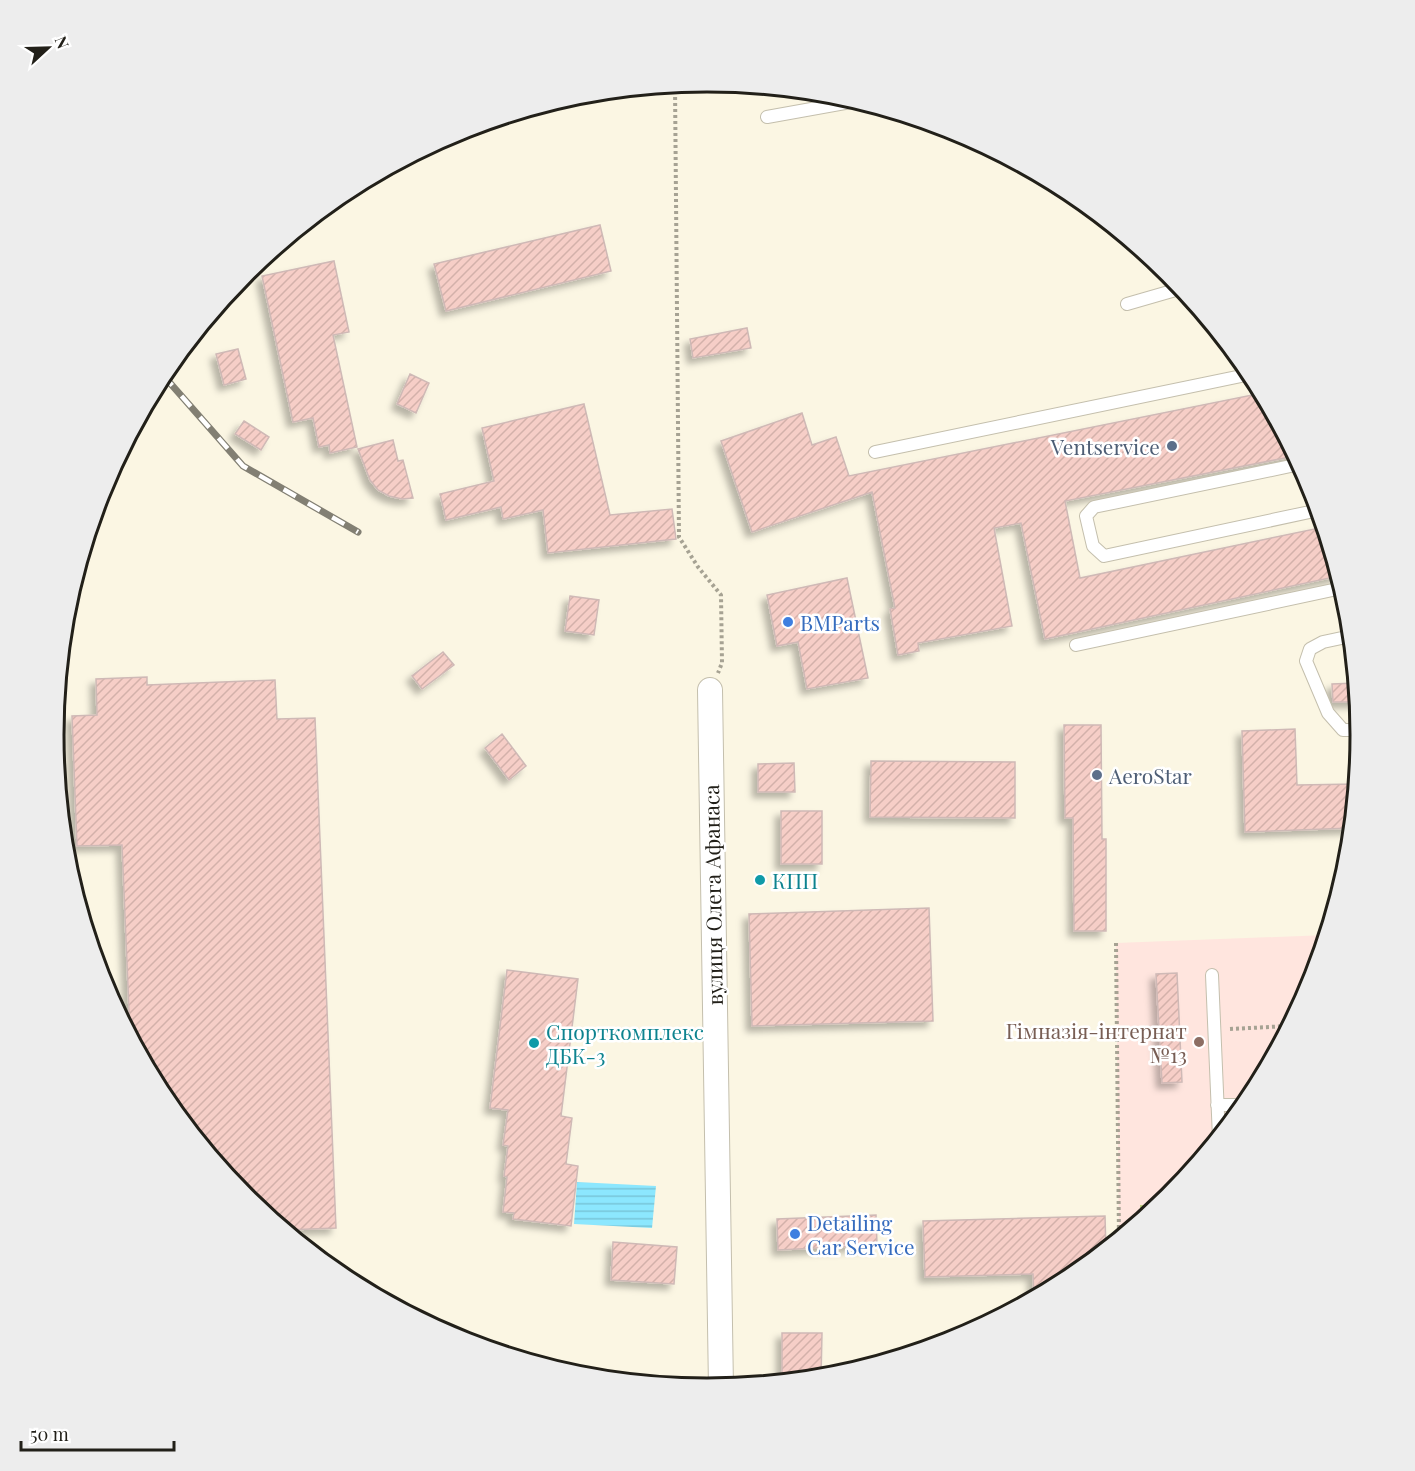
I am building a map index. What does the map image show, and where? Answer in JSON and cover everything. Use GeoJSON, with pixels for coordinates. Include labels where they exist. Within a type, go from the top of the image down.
{"type":"FeatureCollection","features":[{"type":"Feature","properties":{"kind":"street","name":"вулиця Олега Афанаса"},"geometry":{"type":"LineString","coordinates":[[710,690],[721,1378]]}},
{"type":"Feature","properties":{"kind":"lane"},"geometry":{"type":"LineString","coordinates":[[767,117],[833,105]]}},
{"type":"Feature","properties":{"kind":"lane"},"geometry":{"type":"LineString","coordinates":[[1127,304],[1172,291]]}},
{"type":"Feature","properties":{"kind":"lane"},"geometry":{"type":"LineString","coordinates":[[875,452],[1241,376]]}},
{"type":"Feature","properties":{"kind":"lane"},"geometry":{"type":"LineString","coordinates":[[1291,466],[1094,507],[1086,516],[1092,546],[1104,556],[1310,512]]}},
{"type":"Feature","properties":{"kind":"lane"},"geometry":{"type":"LineString","coordinates":[[1076,645],[1334,590]]}},
{"type":"Feature","properties":{"kind":"lane"},"geometry":{"type":"LineString","coordinates":[[1343,638],[1323,642],[1310,649],[1306,661],[1328,713],[1343,729],[1350,729]]}},
{"type":"Feature","properties":{"kind":"lane"},"geometry":{"type":"LineString","coordinates":[[1212,975],[1218,1127]]}},
{"type":"Feature","properties":{"kind":"lane"},"geometry":{"type":"LineString","coordinates":[[1217,1105],[1234,1105]]}},
{"type":"Feature","properties":{"kind":"path"},"geometry":{"type":"LineString","coordinates":[[675,94],[679,537],[698,567],[721,596],[722,663],[710,690]]}},
{"type":"Feature","properties":{"kind":"path"},"geometry":{"type":"LineString","coordinates":[[1116,943],[1119,1229]]}},
{"type":"Feature","properties":{"kind":"path"},"geometry":{"type":"LineString","coordinates":[[1215,1030],[1280,1027]]}},
{"type":"Feature","properties":{"kind":"shaded area","name":"Гімназія-інтернат №13"},"geometry":{"type":"Polygon","coordinates":[[[1318,935],[1302,982],[1284,1020],[1242,1093],[1191,1159],[1162,1190],[1119,1229],[1116,943],[1318,935]]]}},
{"type":"Feature","properties":{"kind":"water"},"geometry":{"type":"Polygon","coordinates":[[[577,1182],[656,1186],[652,1228],[574,1224],[577,1182]]]}},
{"type":"Feature","properties":{"kind":"building"},"geometry":{"type":"Polygon","coordinates":[[[600,225],[611,271],[446,311],[434,264],[600,225]]]}},
{"type":"Feature","properties":{"kind":"building"},"geometry":{"type":"Polygon","coordinates":[[[334,261],[349,332],[333,335],[357,447],[330,453],[329,445],[319,447],[313,418],[293,422],[262,276],[334,261]]]}},
{"type":"Feature","properties":{"kind":"building"},"geometry":{"type":"Polygon","coordinates":[[[747,328],[751,348],[693,358],[690,339],[747,328]]]}},
{"type":"Feature","properties":{"kind":"building"},"geometry":{"type":"Polygon","coordinates":[[[238,349],[246,379],[224,385],[216,354],[238,349]]]}},
{"type":"Feature","properties":{"kind":"building"},"geometry":{"type":"Polygon","coordinates":[[[410,374],[429,383],[416,413],[397,404],[410,374]]]}},
{"type":"Feature","properties":{"kind":"building"},"geometry":{"type":"Polygon","coordinates":[[[1252,395],[1287,458],[1065,501],[1080,578],[1316,529],[1331,578],[1045,639],[1021,523],[994,528],[1012,626],[918,643],[919,651],[898,655],[890,609],[895,608],[872,492],[752,532],[721,441],[802,413],[812,445],[836,437],[849,476],[1252,395]]]}},
{"type":"Feature","properties":{"kind":"building"},"geometry":{"type":"Polygon","coordinates":[[[584,404],[610,515],[672,509],[676,539],[548,553],[543,510],[503,519],[501,507],[446,520],[440,494],[494,481],[482,428],[584,404]]]}},
{"type":"Feature","properties":{"kind":"building"},"geometry":{"type":"Polygon","coordinates":[[[244,421],[269,437],[261,450],[235,434],[244,421]]]}},
{"type":"Feature","properties":{"kind":"building"},"geometry":{"type":"Polygon","coordinates":[[[393,440],[398,461],[403,460],[413,498],[402,499],[378,490],[370,480],[358,449],[393,440]]]}},
{"type":"Feature","properties":{"kind":"building"},"geometry":{"type":"Polygon","coordinates":[[[847,578],[868,678],[807,689],[798,642],[777,646],[767,595],[847,578]]]}},
{"type":"Feature","properties":{"kind":"building"},"geometry":{"type":"Polygon","coordinates":[[[570,596],[599,600],[594,635],[565,631],[570,596]]]}},
{"type":"Feature","properties":{"kind":"building"},"geometry":{"type":"Polygon","coordinates":[[[443,652],[454,665],[422,689],[412,676],[443,652]]]}},
{"type":"Feature","properties":{"kind":"building"},"geometry":{"type":"Polygon","coordinates":[[[147,677],[147,685],[275,680],[277,719],[315,718],[336,1228],[297,1230],[253,1190],[197,1127],[173,1093],[129,1016],[122,845],[77,846],[72,716],[97,715],[96,679],[147,677]]]}},
{"type":"Feature","properties":{"kind":"building"},"geometry":{"type":"Polygon","coordinates":[[[1348,683],[1349,702],[1333,702],[1332,684],[1348,683]]]}},
{"type":"Feature","properties":{"kind":"building"},"geometry":{"type":"Polygon","coordinates":[[[1064,725],[1101,725],[1102,839],[1106,839],[1106,931],[1074,931],[1073,818],[1065,818],[1064,725]]]}},
{"type":"Feature","properties":{"kind":"building"},"geometry":{"type":"Polygon","coordinates":[[[1295,729],[1297,785],[1348,784],[1343,828],[1245,832],[1242,731],[1295,729]]]}},
{"type":"Feature","properties":{"kind":"building"},"geometry":{"type":"Polygon","coordinates":[[[502,734],[526,766],[509,780],[485,748],[502,734]]]}},
{"type":"Feature","properties":{"kind":"building"},"geometry":{"type":"Polygon","coordinates":[[[871,761],[1015,762],[1015,818],[870,817],[871,761]]]}},
{"type":"Feature","properties":{"kind":"building"},"geometry":{"type":"Polygon","coordinates":[[[794,763],[795,792],[758,792],[758,764],[794,763]]]}},
{"type":"Feature","properties":{"kind":"building"},"geometry":{"type":"Polygon","coordinates":[[[781,811],[822,811],[822,864],[781,864],[781,811]]]}},
{"type":"Feature","properties":{"kind":"building"},"geometry":{"type":"Polygon","coordinates":[[[929,908],[933,1021],[752,1026],[749,914],[929,908]]]}},
{"type":"Feature","properties":{"kind":"building","name":"Спорткомплекс ДБК-3"},"geometry":{"type":"Polygon","coordinates":[[[507,970],[578,979],[561,1116],[572,1118],[566,1164],[578,1166],[571,1226],[513,1219],[514,1213],[503,1212],[508,1146],[503,1145],[508,1110],[490,1108],[507,970]]]}},
{"type":"Feature","properties":{"kind":"building"},"geometry":{"type":"Polygon","coordinates":[[[1177,973],[1182,1082],[1162,1083],[1156,974],[1177,973]]]}},
{"type":"Feature","properties":{"kind":"building"},"geometry":{"type":"Polygon","coordinates":[[[876,1215],[877,1245],[778,1250],[777,1219],[876,1215]]]}},
{"type":"Feature","properties":{"kind":"building"},"geometry":{"type":"Polygon","coordinates":[[[1105,1216],[1106,1240],[1034,1289],[1033,1274],[925,1277],[923,1221],[1105,1216]]]}},
{"type":"Feature","properties":{"kind":"building"},"geometry":{"type":"Polygon","coordinates":[[[613,1242],[677,1247],[674,1284],[611,1280],[613,1242]]]}},
{"type":"Feature","properties":{"kind":"building"},"geometry":{"type":"Polygon","coordinates":[[[782,1333],[822,1333],[821,1368],[782,1374],[782,1333]]]}},
{"type":"Feature","properties":{"kind":"railway"},"geometry":{"type":"LineString","coordinates":[[170,383],[243,466],[358,532]]}},
{"type":"Feature","properties":{"kind":"place","name":"Ventservice"},"geometry":{"type":"Point","coordinates":[1172,446]}},
{"type":"Feature","properties":{"kind":"place","name":"BMParts"},"geometry":{"type":"Point","coordinates":[788,622]}},
{"type":"Feature","properties":{"kind":"place","name":"AeroStar"},"geometry":{"type":"Point","coordinates":[1097,775]}},
{"type":"Feature","properties":{"kind":"place","name":"КПП"},"geometry":{"type":"Point","coordinates":[760,880]}},
{"type":"Feature","properties":{"kind":"place","name":"Гімназія-інтернат №13"},"geometry":{"type":"Point","coordinates":[1199,1042]}},
{"type":"Feature","properties":{"kind":"place","name":"Спорткомплекс ДБК-3"},"geometry":{"type":"Point","coordinates":[534,1043]}},
{"type":"Feature","properties":{"kind":"place","name":"Detailing Car Service"},"geometry":{"type":"Point","coordinates":[795,1234]}}]}
